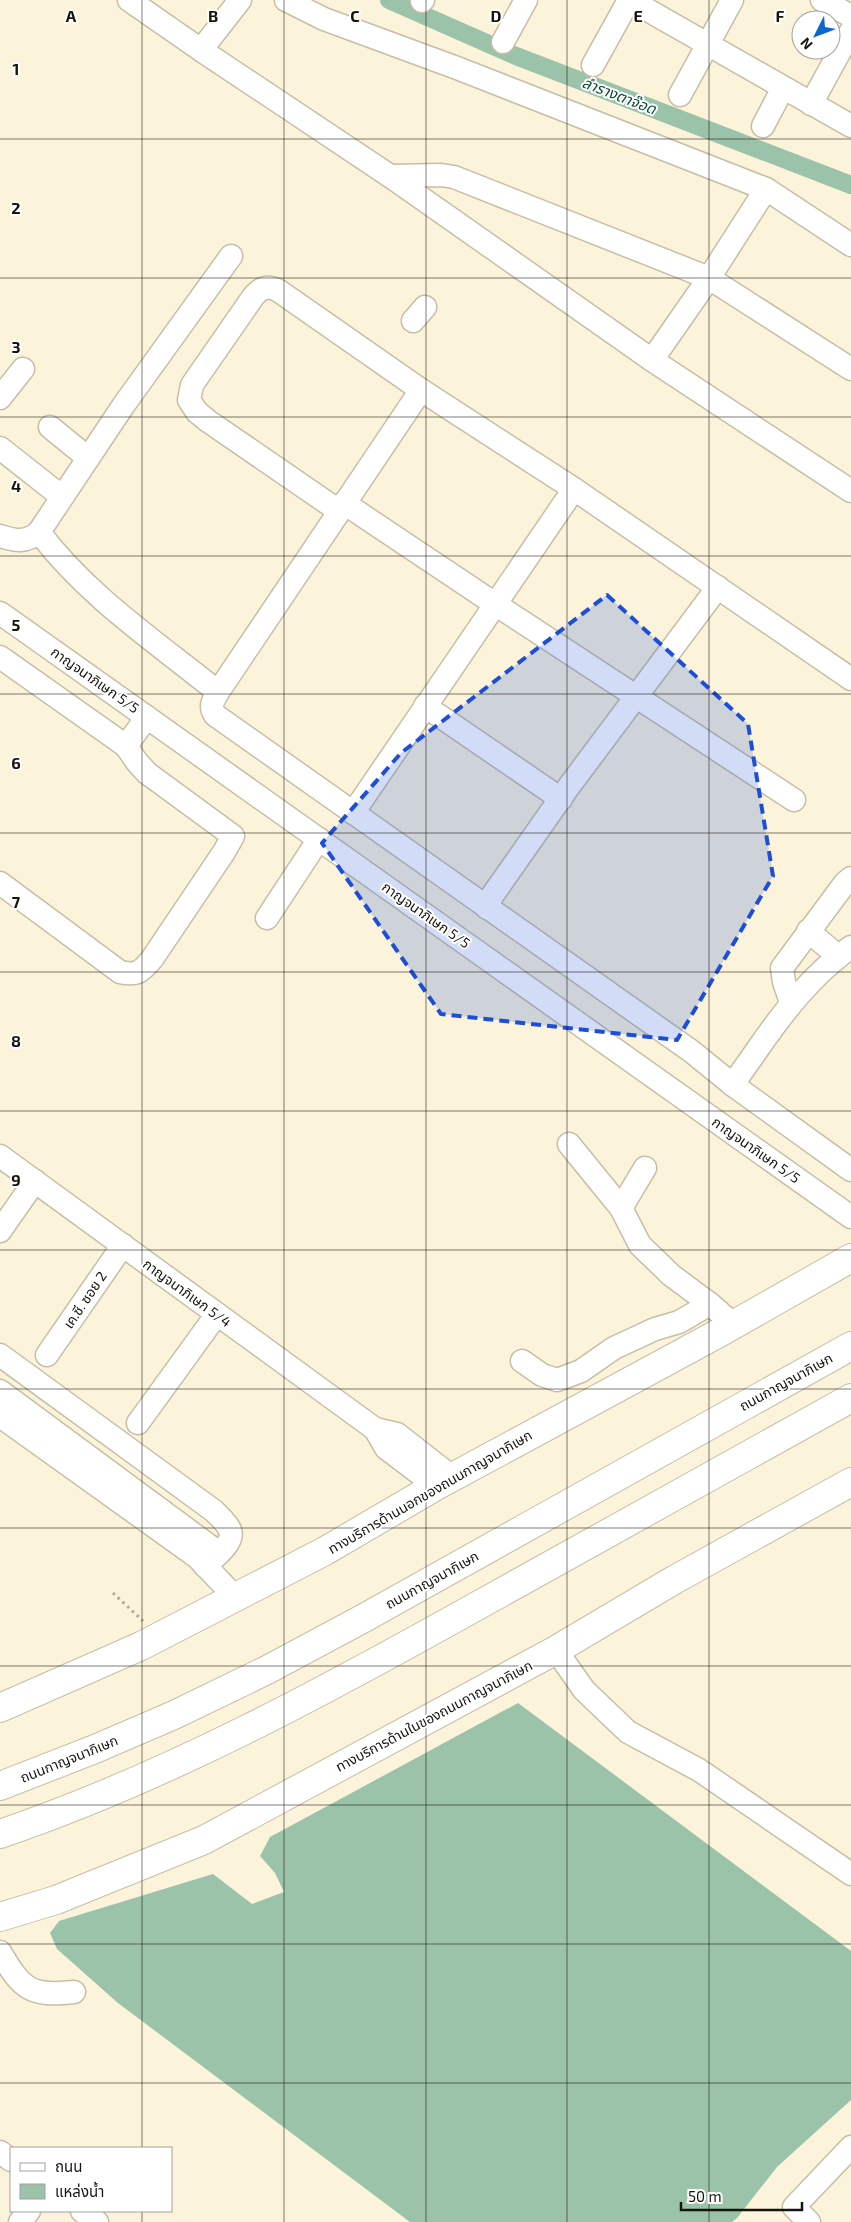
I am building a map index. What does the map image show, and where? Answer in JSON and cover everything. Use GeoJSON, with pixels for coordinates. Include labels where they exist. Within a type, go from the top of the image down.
{"type":"FeatureCollection","features":[{"type":"Feature","properties":{"kind":"main road","name":"ทางบริการด้านนอกของถนนกาญจนาภิเษก"},"geometry":{"type":"LineString","coordinates":[[0,1708],[160,1636],[325,1551],[444,1481],[734,1325],[851,1258]]}},
{"type":"Feature","properties":{"kind":"main road","name":"ถนนกาญจนาภิเษก"},"geometry":{"type":"LineString","coordinates":[[0,1786],[157,1722],[267,1670],[364,1618],[851,1346]]}},
{"type":"Feature","properties":{"kind":"main road"},"geometry":{"type":"LineString","coordinates":[[0,1834],[131,1782],[193,1755],[289,1708],[394,1653],[851,1398]]}},
{"type":"Feature","properties":{"kind":"main road","name":"ทางบริการด้านในของถนนกาญจนาภิเษก"},"geometry":{"type":"LineString","coordinates":[[0,1917],[56,1900],[204,1840],[556,1650],[674,1580],[851,1482]]}},
{"type":"Feature","properties":{"kind":"street"},"geometry":{"type":"LineString","coordinates":[[129,0],[390,176],[652,360],[851,491]]}},
{"type":"Feature","properties":{"kind":"street"},"geometry":{"type":"LineString","coordinates":[[201,50],[240,0]]}},
{"type":"Feature","properties":{"kind":"street"},"geometry":{"type":"LineString","coordinates":[[286,0],[324,19],[457,68],[766,189],[851,245]]}},
{"type":"Feature","properties":{"kind":"street"},"geometry":{"type":"LineString","coordinates":[[503,42],[526,0]]}},
{"type":"Feature","properties":{"kind":"street"},"geometry":{"type":"LineString","coordinates":[[593,65],[629,0],[851,126]]}},
{"type":"Feature","properties":{"kind":"street"},"geometry":{"type":"LineString","coordinates":[[680,95],[732,0]]}},
{"type":"Feature","properties":{"kind":"street"},"geometry":{"type":"LineString","coordinates":[[822,0],[851,16]]}},
{"type":"Feature","properties":{"kind":"street"},"geometry":{"type":"LineString","coordinates":[[810,104],[851,31]]}},
{"type":"Feature","properties":{"kind":"street"},"geometry":{"type":"LineString","coordinates":[[763,126],[783,88]]}},
{"type":"Feature","properties":{"kind":"street"},"geometry":{"type":"LineString","coordinates":[[390,176],[441,175],[454,177],[709,278],[851,369]]}},
{"type":"Feature","properties":{"kind":"street"},"geometry":{"type":"LineString","coordinates":[[652,360],[709,278],[766,189]]}},
{"type":"Feature","properties":{"kind":"street"},"geometry":{"type":"LineString","coordinates":[[0,536],[22,541],[31,539],[39,532],[61,496],[231,256]]}},
{"type":"Feature","properties":{"kind":"street"},"geometry":{"type":"LineString","coordinates":[[794,800],[495,604],[196,412],[189,400],[192,384],[253,297],[258,291],[271,287],[421,390],[574,489],[851,679]]}},
{"type":"Feature","properties":{"kind":"street"},"geometry":{"type":"LineString","coordinates":[[0,398],[24,369]]}},
{"type":"Feature","properties":{"kind":"street"},"geometry":{"type":"LineString","coordinates":[[421,390],[218,692],[212,702],[212,709],[215,715],[691,1051],[733,1085],[851,1170]]}},
{"type":"Feature","properties":{"kind":"street"},"geometry":{"type":"LineString","coordinates":[[50,427],[88,458]]}},
{"type":"Feature","properties":{"kind":"street"},"geometry":{"type":"LineString","coordinates":[[0,448],[61,496]]}},
{"type":"Feature","properties":{"kind":"street"},"geometry":{"type":"LineString","coordinates":[[353,813],[574,489]]}},
{"type":"Feature","properties":{"kind":"street"},"geometry":{"type":"LineString","coordinates":[[39,532],[71,571],[108,605],[218,692]]}},
{"type":"Feature","properties":{"kind":"street"},"geometry":{"type":"LineString","coordinates":[[487,908],[492,896],[561,799],[718,587]]}},
{"type":"Feature","properties":{"kind":"street","name":"กาญจนาภิเษก 5/5"},"geometry":{"type":"LineString","coordinates":[[0,613],[851,1217]]}},
{"type":"Feature","properties":{"kind":"street"},"geometry":{"type":"LineString","coordinates":[[0,658],[126,746],[136,762],[233,836],[152,960],[142,971],[132,974],[120,972],[0,883]]}},
{"type":"Feature","properties":{"kind":"street"},"geometry":{"type":"LineString","coordinates":[[425,706],[561,799]]}},
{"type":"Feature","properties":{"kind":"street"},"geometry":{"type":"LineString","coordinates":[[126,746],[147,717]]}},
{"type":"Feature","properties":{"kind":"street"},"geometry":{"type":"LineString","coordinates":[[267,918],[319,839]]}},
{"type":"Feature","properties":{"kind":"street"},"geometry":{"type":"LineString","coordinates":[[791,1002],[784,982],[782,968],[844,883],[851,878]]}},
{"type":"Feature","properties":{"kind":"street"},"geometry":{"type":"LineString","coordinates":[[733,1085],[791,1002],[845,952],[808,931]]}},
{"type":"Feature","properties":{"kind":"street"},"geometry":{"type":"LineString","coordinates":[[569,1144],[620,1208],[640,1245],[671,1275],[710,1304],[734,1325]]}},
{"type":"Feature","properties":{"kind":"street","name":"กาญจนาภิเษก 5/4"},"geometry":{"type":"LineString","coordinates":[[0,1156],[375,1429],[386,1448],[444,1481]]}},
{"type":"Feature","properties":{"kind":"street"},"geometry":{"type":"LineString","coordinates":[[620,1208],[646,1168]]}},
{"type":"Feature","properties":{"kind":"street"},"geometry":{"type":"LineString","coordinates":[[0,1231],[35,1181]]}},
{"type":"Feature","properties":{"kind":"street","name":"เค.ซี. ซอย 2"},"geometry":{"type":"LineString","coordinates":[[47,1355],[123,1245]]}},
{"type":"Feature","properties":{"kind":"street"},"geometry":{"type":"LineString","coordinates":[[522,1361],[542,1375],[557,1380],[580,1372],[614,1348],[655,1329],[679,1322],[710,1304]]}},
{"type":"Feature","properties":{"kind":"street"},"geometry":{"type":"LineString","coordinates":[[138,1423],[217,1314]]}},
{"type":"Feature","properties":{"kind":"street"},"geometry":{"type":"LineString","coordinates":[[0,1355],[214,1511],[230,1530],[230,1536],[226,1546],[212,1559]]}},
{"type":"Feature","properties":{"kind":"street"},"geometry":{"type":"LineString","coordinates":[[0,1391],[212,1559],[236,1598]]}},
{"type":"Feature","properties":{"kind":"street"},"geometry":{"type":"LineString","coordinates":[[0,1416],[197,1557],[212,1559]]}},
{"type":"Feature","properties":{"kind":"street"},"geometry":{"type":"LineString","coordinates":[[0,1430],[78,1488],[85,1488],[93,1484]]}},
{"type":"Feature","properties":{"kind":"street"},"geometry":{"type":"LineString","coordinates":[[556,1650],[584,1690],[628,1732],[699,1770],[851,1874]]}},
{"type":"Feature","properties":{"kind":"street"},"geometry":{"type":"LineString","coordinates":[[0,1952],[17,1978],[35,1990],[48,1995],[74,1992]]}},
{"type":"Feature","properties":{"kind":"street"},"geometry":{"type":"LineString","coordinates":[[809,2222],[794,2207],[851,2147]]}},
{"type":"Feature","properties":{"kind":"street"},"geometry":{"type":"LineString","coordinates":[[20,2222],[28,2212]]}},
{"type":"Feature","properties":{"kind":"street"},"geometry":{"type":"LineString","coordinates":[[83,2212],[97,2222]]}},
{"type":"Feature","properties":{"kind":"path"},"geometry":{"type":"LineString","coordinates":[[113,1592],[160,1636]]}},
{"type":"Feature","properties":{"kind":"highlighted area"},"geometry":{"type":"Polygon","coordinates":[[[607,595],[748,724],[773,876],[677,1040],[441,1014],[322,843],[401,753],[607,595]]]}},
{"type":"Feature","properties":{"kind":"water"},"geometry":{"type":"Polygon","coordinates":[[[518,1703],[851,1951],[851,2100],[777,2167],[732,2222],[410,2222],[118,2003],[57,1949],[50,1933],[59,1921],[213,1874],[252,1904],[284,1892],[275,1873],[260,1856],[270,1837],[518,1703]]]}},
{"type":"Feature","properties":{"kind":"waterway","name":"ลำรางตาจ๊อด"},"geometry":{"type":"LineString","coordinates":[[389,0],[516,56],[851,185]]}}]}
